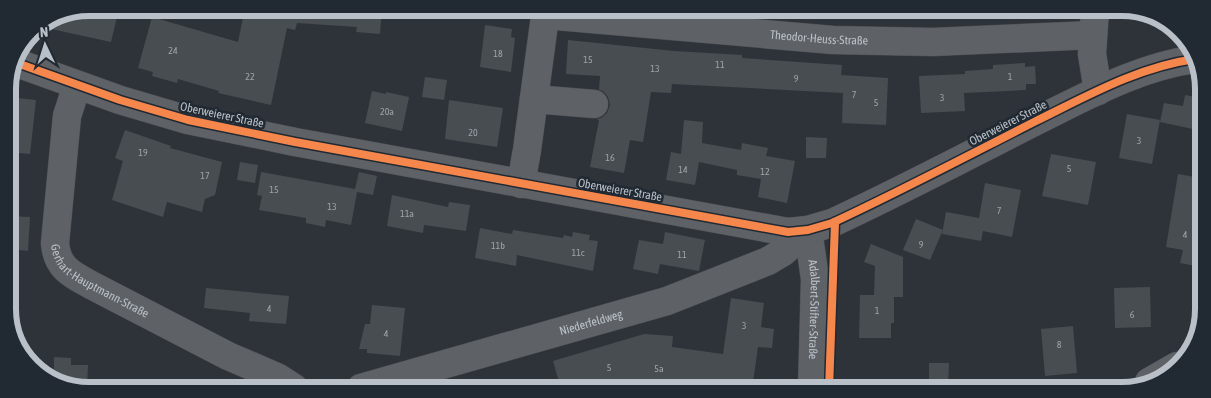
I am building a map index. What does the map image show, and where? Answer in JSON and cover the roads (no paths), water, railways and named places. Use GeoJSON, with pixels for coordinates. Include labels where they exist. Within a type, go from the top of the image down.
{"type":"FeatureCollection","features":[{"type":"Feature","properties":{"kind":"street","name":"Theodor-Heuss-Straße"},"geometry":{"type":"LineString","coordinates":[[521,184],[545,16]]}},
{"type":"Feature","properties":{"kind":"street","name":"Theodor-Heuss-Straße"},"geometry":{"type":"LineString","coordinates":[[587,16],[833,40],[933,42],[1094,23]]}},
{"type":"Feature","properties":{"kind":"street"},"geometry":{"type":"LineString","coordinates":[[1094,23],[1092,54],[1098,91]]}},
{"type":"Feature","properties":{"kind":"street","name":"Oberweierer Straße"},"geometry":{"type":"LineString","coordinates":[[21,64],[120,100],[188,120],[521,184],[788,232],[808,230],[835,222],[1098,91],[1152,69],[1189,61]]}},
{"type":"Feature","properties":{"kind":"street","name":"Gerhart-Hauptmann-Straße"},"geometry":{"type":"LineString","coordinates":[[77,85],[66,116],[55,243],[55,252],[60,263],[74,275],[93,286],[228,356],[285,382]]}},
{"type":"Feature","properties":{"kind":"street"},"geometry":{"type":"LineString","coordinates":[[534,99],[594,104]]}},
{"type":"Feature","properties":{"kind":"street","name":"Niederfeldweg"},"geometry":{"type":"LineString","coordinates":[[382,382],[667,301],[768,261],[783,252],[808,230]]}},
{"type":"Feature","properties":{"kind":"street","name":"Adalbert-Stifter-Straße"},"geometry":{"type":"LineString","coordinates":[[808,230],[816,279],[812,382]]}}]}
